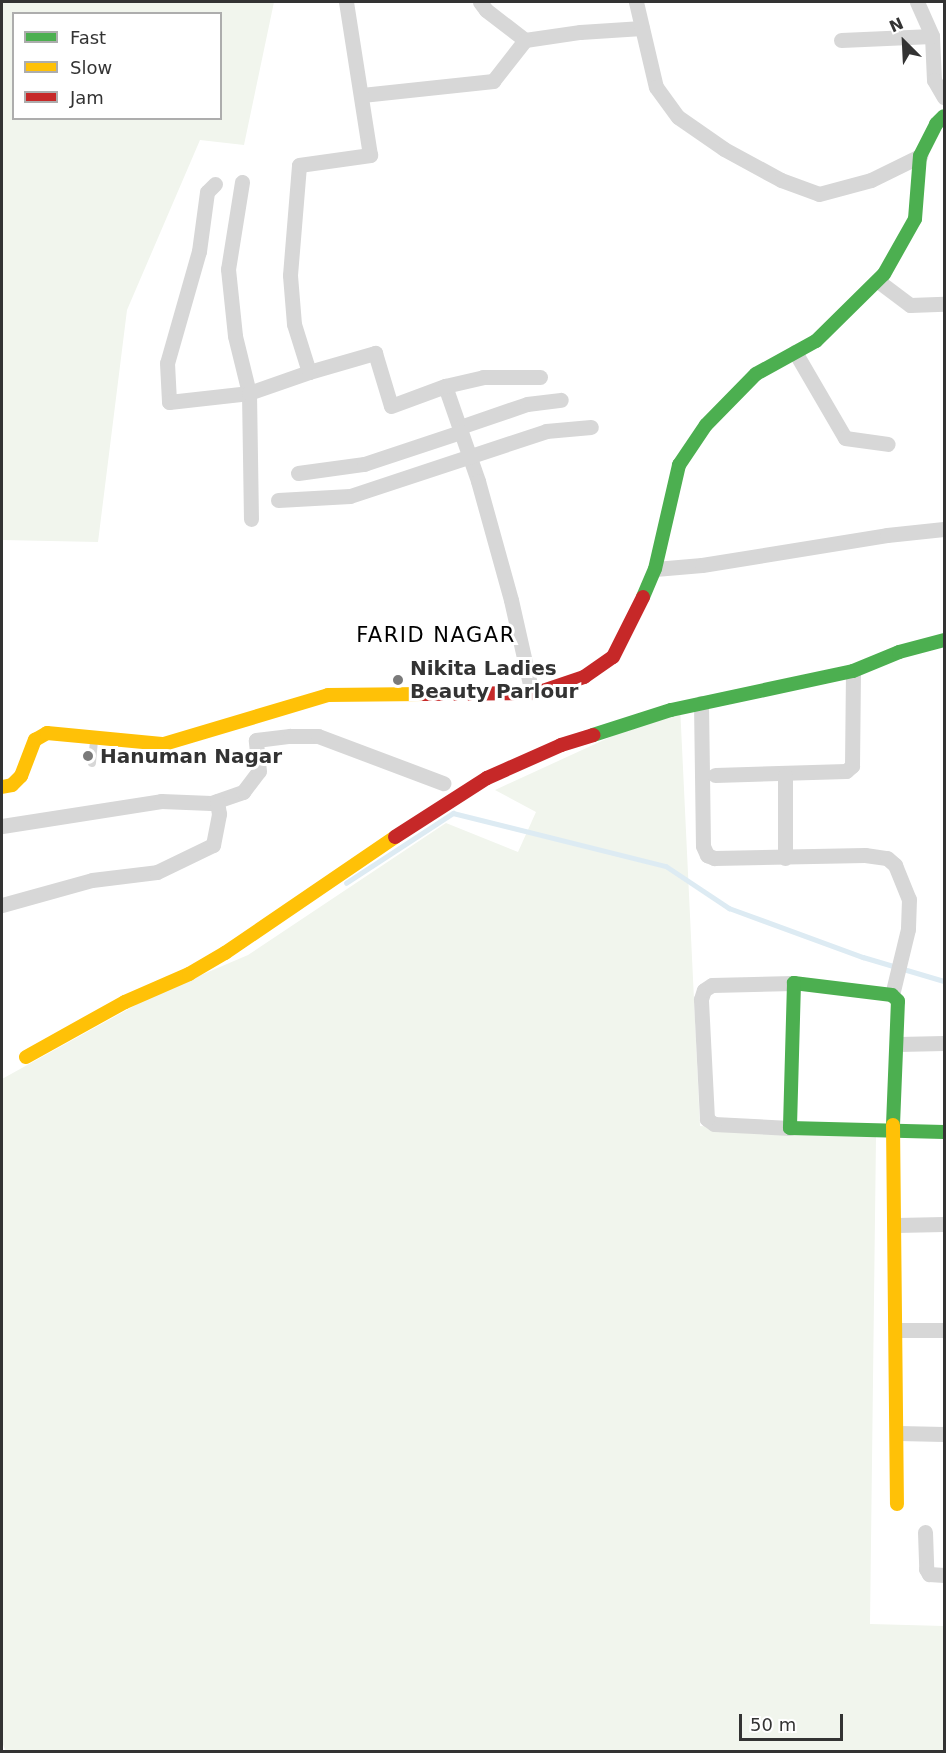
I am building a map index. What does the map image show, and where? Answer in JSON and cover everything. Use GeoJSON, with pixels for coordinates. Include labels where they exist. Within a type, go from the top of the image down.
{"type":"FeatureCollection","features":[{"type":"Feature","properties":{"kind":"street"},"geometry":{"type":"LineString","coordinates":[[309,372],[294,324],[290,275],[299,165],[370,155],[346,2]]}},
{"type":"Feature","properties":{"kind":"street"},"geometry":{"type":"LineString","coordinates":[[480,2],[525,40],[580,32],[642,28]]}},
{"type":"Feature","properties":{"kind":"street"},"geometry":{"type":"LineString","coordinates":[[636,2],[656,87],[678,117],[724,149],[781,180],[819,194],[871,180],[920,156]]}},
{"type":"Feature","properties":{"kind":"street"},"geometry":{"type":"LineString","coordinates":[[917,2],[932,36],[934,80],[945,97]]}},
{"type":"Feature","properties":{"kind":"street"},"geometry":{"type":"LineString","coordinates":[[841,40],[932,36]]}},
{"type":"Feature","properties":{"kind":"street"},"geometry":{"type":"LineString","coordinates":[[362,95],[493,81],[525,40]]}},
{"type":"Feature","properties":{"kind":"street"},"geometry":{"type":"LineString","coordinates":[[2,787],[12,785],[21,776],[40,735],[47,733],[164,744],[328,695],[532,693],[584,677],[613,657],[635,617],[655,569],[679,465],[706,425],[756,374],[816,340],[878,281],[915,219],[920,156],[936,124],[945,116]]}},
{"type":"Feature","properties":{"kind":"street"},"geometry":{"type":"LineString","coordinates":[[243,182],[228,269],[235,336],[249,393],[251,519]]}},
{"type":"Feature","properties":{"kind":"street"},"geometry":{"type":"LineString","coordinates":[[215,184],[207,192],[199,251],[167,363],[169,402],[249,393],[309,372],[375,353],[391,406],[445,386],[483,377],[540,377]]}},
{"type":"Feature","properties":{"kind":"street"},"geometry":{"type":"LineString","coordinates":[[878,281],[910,305],[945,304]]}},
{"type":"Feature","properties":{"kind":"street"},"geometry":{"type":"LineString","coordinates":[[795,352],[845,438],[888,444]]}},
{"type":"Feature","properties":{"kind":"street"},"geometry":{"type":"LineString","coordinates":[[445,386],[470,455],[511,600],[532,693]]}},
{"type":"Feature","properties":{"kind":"street"},"geometry":{"type":"LineString","coordinates":[[298,473],[364,464],[527,404],[561,400]]}},
{"type":"Feature","properties":{"kind":"street"},"geometry":{"type":"LineString","coordinates":[[278,500],[350,496],[546,431],[591,427]]}},
{"type":"Feature","properties":{"kind":"street"},"geometry":{"type":"LineString","coordinates":[[655,569],[702,565],[887,535],[945,530]]}},
{"type":"Feature","properties":{"kind":"street"},"geometry":{"type":"LineString","coordinates":[[26,1057],[124,1002],[189,974],[225,953],[438,808],[488,778],[561,745],[701,703],[853,671],[899,652],[945,640]]}},
{"type":"Feature","properties":{"kind":"street"},"geometry":{"type":"LineString","coordinates":[[715,775],[785,775],[846,771],[852,766],[853,671]]}},
{"type":"Feature","properties":{"kind":"street"},"geometry":{"type":"LineString","coordinates":[[701,703],[703,846],[706,855],[714,858],[865,855],[886,858],[895,865],[909,899],[906,943],[894,990],[898,1001],[893,1129],[896,1225],[897,1503]]}},
{"type":"Feature","properties":{"kind":"street"},"geometry":{"type":"LineString","coordinates":[[2,826],[161,801],[211,803],[243,792],[259,771],[256,740],[290,736],[318,736],[443,783]]}},
{"type":"Feature","properties":{"kind":"street"},"geometry":{"type":"LineString","coordinates":[[784,858],[785,775]]}},
{"type":"Feature","properties":{"kind":"street"},"geometry":{"type":"LineString","coordinates":[[2,905],[92,880],[157,872],[213,845],[219,814],[217,801]]}},
{"type":"Feature","properties":{"kind":"street"},"geometry":{"type":"LineString","coordinates":[[894,990],[794,983],[712,985],[704,990],[701,999],[707,1119],[714,1124],[945,1132]]}},
{"type":"Feature","properties":{"kind":"street"},"geometry":{"type":"LineString","coordinates":[[790,1128],[794,983]]}},
{"type":"Feature","properties":{"kind":"street"},"geometry":{"type":"LineString","coordinates":[[898,1044],[945,1043]]}},
{"type":"Feature","properties":{"kind":"street"},"geometry":{"type":"LineString","coordinates":[[896,1225],[945,1224]]}},
{"type":"Feature","properties":{"kind":"street"},"geometry":{"type":"LineString","coordinates":[[897,1330],[945,1330]]}},
{"type":"Feature","properties":{"kind":"street"},"geometry":{"type":"LineString","coordinates":[[897,1433],[945,1434]]}},
{"type":"Feature","properties":{"kind":"street"},"geometry":{"type":"LineString","coordinates":[[925,1532],[926,1569],[929,1574],[945,1575]]}},
{"type":"Feature","properties":{"kind":"lane"},"geometry":{"type":"LineString","coordinates":[[92,763],[94,738]]}},
{"type":"Feature","properties":{"kind":"shaded area"},"geometry":{"type":"Polygon","coordinates":[[[2,2],[274,2],[244,145],[200,140],[127,310],[98,542],[2,540],[2,2]]]}},
{"type":"Feature","properties":{"kind":"shaded area"},"geometry":{"type":"Polygon","coordinates":[[[680,705],[700,1126],[876,1137],[870,1624],[944,1626],[944,1751],[6,1752],[2,1742],[2,1079],[152,996],[248,955],[446,823],[518,852],[536,812],[495,790],[680,705]]]}},
{"type":"Feature","properties":{"kind":"waterway"},"geometry":{"type":"LineString","coordinates":[[346,883],[453,813],[666,866],[729,908],[863,957],[944,981]]}},
{"type":"Feature","properties":{"kind":"traffic: fast"},"geometry":{"type":"LineString","coordinates":[[643,597],[655,569],[679,465],[706,425],[756,374],[816,341],[884,274],[915,219],[920,156],[936,124],[944,116]]}},
{"type":"Feature","properties":{"kind":"traffic: fast"},"geometry":{"type":"LineString","coordinates":[[593,735],[671,710],[853,671],[899,652],[944,640]]}},
{"type":"Feature","properties":{"kind":"traffic: fast"},"geometry":{"type":"LineString","coordinates":[[893,1125],[898,1001],[892,995],[794,983],[790,1128],[944,1132]]}},
{"type":"Feature","properties":{"kind":"traffic: slow"},"geometry":{"type":"LineString","coordinates":[[2,787],[12,785],[21,776],[35,740],[47,733],[164,744],[328,695],[423,694]]}},
{"type":"Feature","properties":{"kind":"traffic: slow"},"geometry":{"type":"LineString","coordinates":[[26,1057],[125,1002],[189,974],[225,953],[395,837]]}},
{"type":"Feature","properties":{"kind":"traffic: slow"},"geometry":{"type":"LineString","coordinates":[[893,1125],[897,1504]]}},
{"type":"Feature","properties":{"kind":"traffic: jam"},"geometry":{"type":"LineString","coordinates":[[423,694],[537,693],[584,677],[613,657],[643,597]]}},
{"type":"Feature","properties":{"kind":"traffic: jam"},"geometry":{"type":"LineString","coordinates":[[395,837],[487,778],[561,745],[593,735]]}},
{"type":"Feature","properties":{"kind":"place","name":"Nikita Ladies Beauty Parlour"},"geometry":{"type":"Point","coordinates":[398,680]}},
{"type":"Feature","properties":{"kind":"place","name":"Hanuman Nagar"},"geometry":{"type":"Point","coordinates":[88,756]}},
{"type":"Feature","properties":{"kind":"district","name":"FARID NAGAR"},"geometry":{"type":"Point","coordinates":[436,635]}}]}
